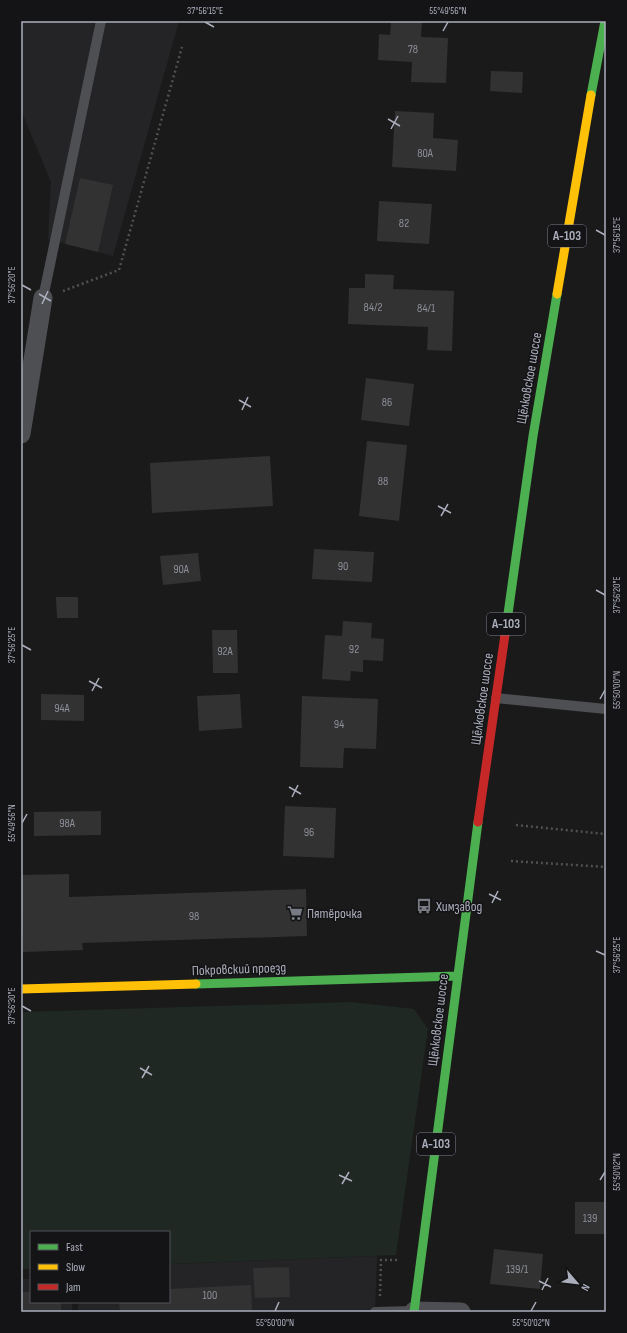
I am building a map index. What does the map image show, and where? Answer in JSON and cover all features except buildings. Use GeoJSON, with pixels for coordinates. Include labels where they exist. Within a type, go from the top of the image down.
{"type":"FeatureCollection","features":[{"type":"Feature","properties":{"kind":"main road","name":"Щёлковское шоссе"},"geometry":{"type":"LineString","coordinates":[[414,1311],[496,698],[534,436],[601,61],[605,21]]}},
{"type":"Feature","properties":{"kind":"main road","name":"Покровский проезд"},"geometry":{"type":"LineString","coordinates":[[21,989],[458,976]]}},
{"type":"Feature","properties":{"kind":"street"},"geometry":{"type":"LineString","coordinates":[[21,434],[43,298]]}},
{"type":"Feature","properties":{"kind":"street"},"geometry":{"type":"LineString","coordinates":[[414,1311],[461,1312]]}},
{"type":"Feature","properties":{"kind":"lane"},"geometry":{"type":"LineString","coordinates":[[43,298],[101,21]]}},
{"type":"Feature","properties":{"kind":"lane"},"geometry":{"type":"LineString","coordinates":[[496,698],[606,709]]}},
{"type":"Feature","properties":{"kind":"lane"},"geometry":{"type":"LineString","coordinates":[[375,1312],[414,1311]]}},
{"type":"Feature","properties":{"kind":"path"},"geometry":{"type":"LineString","coordinates":[[43,298],[119,270],[182,47]]}},
{"type":"Feature","properties":{"kind":"path"},"geometry":{"type":"LineString","coordinates":[[516,825],[606,834]]}},
{"type":"Feature","properties":{"kind":"path"},"geometry":{"type":"LineString","coordinates":[[511,861],[606,867]]}},
{"type":"Feature","properties":{"kind":"shaded area"},"geometry":{"type":"Polygon","coordinates":[[[21,21],[179,21],[113,256],[48,239],[51,182],[21,110],[21,21]]]}},
{"type":"Feature","properties":{"kind":"shaded area"},"geometry":{"type":"Polygon","coordinates":[[[350,1002],[414,1009],[428,1029],[396,1255],[170,1264],[170,1231],[30,1231],[30,1269],[21,1269],[21,1012],[350,1002]]]}},
{"type":"Feature","properties":{"kind":"shaded area"},"geometry":{"type":"Polygon","coordinates":[[[377,1256],[375,1312],[78,1312],[78,1303],[170,1303],[170,1264],[377,1256]]]}},
{"type":"Feature","properties":{"kind":"shaded area"},"geometry":{"type":"Polygon","coordinates":[[[21,1279],[30,1279],[30,1303],[72,1303],[72,1312],[21,1312],[21,1279]]]}},
{"type":"Feature","properties":{"kind":"traffic: fast"},"geometry":{"type":"LineString","coordinates":[[591,95],[605,21]]}},
{"type":"Feature","properties":{"kind":"traffic: fast"},"geometry":{"type":"LineString","coordinates":[[507,621],[533,436],[557,294]]}},
{"type":"Feature","properties":{"kind":"traffic: fast"},"geometry":{"type":"LineString","coordinates":[[414,1312],[478,822]]}},
{"type":"Feature","properties":{"kind":"traffic: fast"},"geometry":{"type":"LineString","coordinates":[[196,984],[457,976]]}},
{"type":"Feature","properties":{"kind":"traffic: slow"},"geometry":{"type":"LineString","coordinates":[[557,294],[591,95]]}},
{"type":"Feature","properties":{"kind":"traffic: slow"},"geometry":{"type":"LineString","coordinates":[[21,989],[196,984]]}},
{"type":"Feature","properties":{"kind":"traffic: jam"},"geometry":{"type":"LineString","coordinates":[[478,822],[507,621]]}},
{"type":"Feature","properties":{"kind":"place","name":"Химзавод"},"geometry":{"type":"Point","coordinates":[424,906]}},
{"type":"Feature","properties":{"kind":"place","name":"Пятёрочка"},"geometry":{"type":"Point","coordinates":[295,913]}}]}
